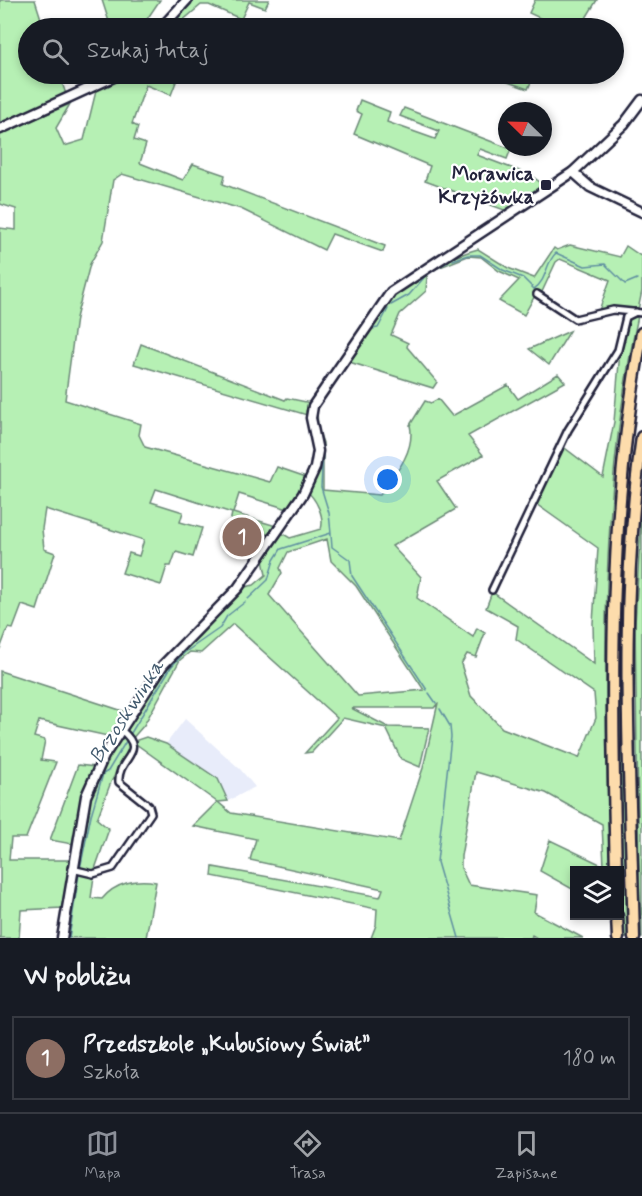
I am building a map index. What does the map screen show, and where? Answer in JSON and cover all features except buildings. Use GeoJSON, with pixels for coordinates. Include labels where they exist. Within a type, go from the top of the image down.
{"type":"FeatureCollection","features":[{"type":"Feature","properties":{"kind":"highway"},"geometry":{"type":"LineString","coordinates":[[616,866],[612,701],[614,574],[622,465],[642,333]]}},
{"type":"Feature","properties":{"kind":"highway"},"geometry":{"type":"LineString","coordinates":[[634,938],[628,626],[632,541],[642,437]]}},
{"type":"Feature","properties":{"kind":"highway"},"geometry":{"type":"LineString","coordinates":[[617,920],[618,938]]}},
{"type":"Feature","properties":{"kind":"street"},"geometry":{"type":"LineString","coordinates":[[170,18],[187,0]]}},
{"type":"Feature","properties":{"kind":"street"},"geometry":{"type":"LineString","coordinates":[[0,129],[98,84]]}},
{"type":"Feature","properties":{"kind":"street"},"geometry":{"type":"LineString","coordinates":[[62,938],[86,796],[104,756],[126,734],[163,665],[238,588],[303,494],[315,468],[318,451],[311,418],[312,406],[392,292],[573,172],[624,124],[642,100]]}},
{"type":"Feature","properties":{"kind":"street"},"geometry":{"type":"LineString","coordinates":[[573,172],[590,187],[642,212]]}},
{"type":"Feature","properties":{"kind":"street"},"geometry":{"type":"LineString","coordinates":[[537,294],[575,320],[613,310],[639,312]]}},
{"type":"Feature","properties":{"kind":"street"},"geometry":{"type":"LineString","coordinates":[[492,590],[568,430],[618,350],[626,317],[639,312]]}},
{"type":"Feature","properties":{"kind":"street"},"geometry":{"type":"LineString","coordinates":[[75,870],[93,874],[113,868],[151,813],[149,806],[119,782],[121,770],[133,750],[126,734]]}},
{"type":"Feature","properties":{"kind":"shaded area"},"geometry":{"type":"Polygon","coordinates":[[[185,719],[240,769],[255,787],[228,801],[218,779],[166,744],[185,719]]]}},
{"type":"Feature","properties":{"kind":"green space"},"geometry":{"type":"Polygon","coordinates":[[[0,0],[35,0],[41,18],[18,18],[18,84],[62,84],[67,97],[0,126],[0,0]]]}},
{"type":"Feature","properties":{"kind":"green space"},"geometry":{"type":"Polygon","coordinates":[[[102,0],[160,0],[148,18],[108,18],[102,0]]]}},
{"type":"Feature","properties":{"kind":"green space"},"geometry":{"type":"Polygon","coordinates":[[[193,0],[269,0],[265,8],[249,2],[241,18],[209,5],[201,5],[186,18],[176,18],[193,0]]]}},
{"type":"Feature","properties":{"kind":"green space"},"geometry":{"type":"Polygon","coordinates":[[[535,0],[597,0],[586,18],[540,18],[529,13],[535,0]]]}},
{"type":"Feature","properties":{"kind":"green space"},"geometry":{"type":"Polygon","coordinates":[[[108,84],[175,84],[171,95],[146,85],[132,124],[138,127],[134,140],[146,144],[140,163],[183,180],[193,164],[225,175],[223,184],[385,246],[383,252],[332,234],[324,250],[241,209],[122,174],[113,180],[103,241],[90,264],[76,318],[65,400],[141,424],[139,435],[145,447],[270,482],[277,467],[309,478],[288,509],[239,494],[233,513],[276,526],[270,535],[230,523],[232,513],[156,489],[151,502],[183,512],[180,522],[202,528],[193,557],[176,552],[171,566],[167,566],[161,585],[122,573],[129,553],[139,556],[144,540],[45,509],[42,529],[44,549],[55,553],[37,610],[22,605],[13,629],[8,628],[0,649],[0,228],[16,230],[16,209],[0,204],[0,134],[70,104],[56,128],[64,146],[84,140],[96,91],[108,84]]]}},
{"type":"Feature","properties":{"kind":"green space"},"geometry":{"type":"Polygon","coordinates":[[[514,84],[530,84],[528,89],[514,84]]]}},
{"type":"Feature","properties":{"kind":"green space"},"geometry":{"type":"Polygon","coordinates":[[[360,100],[390,112],[387,122],[435,139],[439,131],[400,116],[404,108],[498,144],[498,156],[480,149],[477,155],[530,175],[544,185],[507,211],[425,181],[430,166],[354,134],[362,114],[356,111],[360,100]]]}},
{"type":"Feature","properties":{"kind":"green space"},"geometry":{"type":"Polygon","coordinates":[[[570,245],[620,257],[626,246],[642,257],[642,291],[638,310],[607,308],[598,313],[610,280],[560,259],[556,262],[541,294],[537,292],[524,315],[499,301],[519,280],[499,271],[481,257],[468,256],[430,271],[426,291],[400,314],[391,335],[408,343],[407,347],[437,382],[433,388],[349,362],[318,408],[315,407],[390,299],[420,275],[454,257],[478,249],[508,268],[534,278],[554,248],[557,250],[570,245]]]}},
{"type":"Feature","properties":{"kind":"green space"},"geometry":{"type":"Polygon","coordinates":[[[638,316],[625,384],[610,522],[606,662],[610,866],[604,866],[602,824],[546,793],[476,772],[461,856],[461,868],[469,885],[537,895],[534,912],[583,938],[537,938],[532,935],[531,938],[371,938],[376,925],[377,909],[212,876],[213,867],[380,897],[383,889],[250,860],[256,839],[193,826],[217,802],[136,744],[137,740],[146,737],[166,744],[218,779],[228,801],[218,802],[231,813],[399,841],[423,768],[438,703],[434,708],[351,708],[388,727],[429,728],[420,767],[401,759],[386,728],[343,718],[312,752],[305,753],[337,718],[233,624],[201,653],[190,652],[180,660],[144,725],[130,741],[130,748],[111,782],[97,819],[109,829],[95,869],[91,898],[102,899],[113,889],[134,881],[156,882],[146,938],[64,938],[88,803],[96,779],[155,682],[178,652],[245,587],[254,585],[266,575],[263,560],[280,532],[290,538],[321,529],[322,519],[319,508],[306,491],[317,469],[314,411],[317,411],[318,429],[323,443],[323,490],[380,495],[407,454],[411,435],[410,425],[425,401],[431,403],[438,399],[452,416],[508,385],[518,399],[558,374],[565,382],[468,436],[483,455],[437,481],[456,509],[392,546],[421,577],[417,598],[473,637],[477,628],[485,633],[476,657],[467,654],[461,664],[471,696],[502,728],[579,758],[596,718],[594,693],[516,639],[518,626],[486,608],[492,592],[594,664],[593,623],[598,548],[536,504],[562,446],[603,477],[614,422],[620,351],[626,320],[638,316]],[[327,539],[288,552],[280,568],[282,573],[269,595],[358,696],[424,690],[356,586],[331,561],[327,539]]]}},
{"type":"Feature","properties":{"kind":"green space"},"geometry":{"type":"Polygon","coordinates":[[[570,331],[549,365],[529,349],[570,331]]]}},
{"type":"Feature","properties":{"kind":"green space"},"geometry":{"type":"Polygon","coordinates":[[[141,344],[285,400],[287,398],[311,403],[306,411],[307,415],[134,364],[141,344]]]}},
{"type":"Feature","properties":{"kind":"green space"},"geometry":{"type":"Polygon","coordinates":[[[630,480],[633,492],[630,938],[621,938],[621,920],[624,920],[624,866],[620,866],[616,662],[623,492],[630,480]]]}},
{"type":"Feature","properties":{"kind":"green space"},"geometry":{"type":"Polygon","coordinates":[[[642,503],[642,938],[640,938],[635,624],[642,503]]]}},
{"type":"Feature","properties":{"kind":"green space"},"geometry":{"type":"Polygon","coordinates":[[[0,671],[129,713],[112,737],[39,721],[34,737],[45,740],[41,760],[56,762],[26,838],[11,838],[9,860],[69,860],[63,908],[21,910],[19,938],[0,938],[0,671]]]}},
{"type":"Feature","properties":{"kind":"green space"},"geometry":{"type":"Polygon","coordinates":[[[78,765],[95,767],[82,800],[72,844],[50,840],[78,765]]]}},
{"type":"Feature","properties":{"kind":"green space"},"geometry":{"type":"Polygon","coordinates":[[[550,840],[604,866],[570,866],[570,888],[540,871],[550,840]]]}},
{"type":"Feature","properties":{"kind":"waterway","name":"Brzoskwinka"},"geometry":{"type":"LineString","coordinates":[[453,260],[468,255],[480,255],[503,270],[523,278],[534,289],[538,286],[556,253],[585,266],[605,264],[625,284],[637,279]]}},
{"type":"Feature","properties":{"kind":"waterway","name":"Brzoskwinka"},"geometry":{"type":"LineString","coordinates":[[434,269],[448,262]]}},
{"type":"Feature","properties":{"kind":"waterway","name":"Brzoskwinka"},"geometry":{"type":"LineString","coordinates":[[391,305],[409,295],[428,273]]}},
{"type":"Feature","properties":{"kind":"waterway","name":"Brzoskwinka"},"geometry":{"type":"LineString","coordinates":[[351,358],[372,329],[378,328],[388,309]]}},
{"type":"Feature","properties":{"kind":"waterway","name":"Brzoskwinka"},"geometry":{"type":"LineString","coordinates":[[248,599],[268,580],[274,560],[281,549],[331,533],[329,513],[321,487],[323,450],[319,438]]}},
{"type":"Feature","properties":{"kind":"waterway"},"geometry":{"type":"LineString","coordinates":[[331,534],[332,547],[350,560],[352,576],[427,690]]}},
{"type":"Feature","properties":{"kind":"waterway","name":"Brzoskwinka"},"geometry":{"type":"LineString","coordinates":[[80,869],[91,815],[103,774],[108,771],[171,667],[184,653],[220,628],[227,616],[245,602]]}},
{"type":"Feature","properties":{"kind":"waterway"},"geometry":{"type":"LineString","coordinates":[[429,693],[436,703]]}},
{"type":"Feature","properties":{"kind":"waterway"},"geometry":{"type":"LineString","coordinates":[[440,709],[450,726],[451,737],[437,862],[459,938]]}},
{"type":"Feature","properties":{"kind":"waterway","name":"Brzoskwinka"},"geometry":{"type":"LineString","coordinates":[[69,938],[79,874]]}},
{"type":"Feature","properties":{"kind":"place","name":"Morawica Krzyżówka"},"geometry":{"type":"Point","coordinates":[546,185]}},
{"type":"Feature","properties":{"kind":"place","name":"Przedszkole „Kubusiowy Świat”"},"geometry":{"type":"Point","coordinates":[242,537]}}]}
